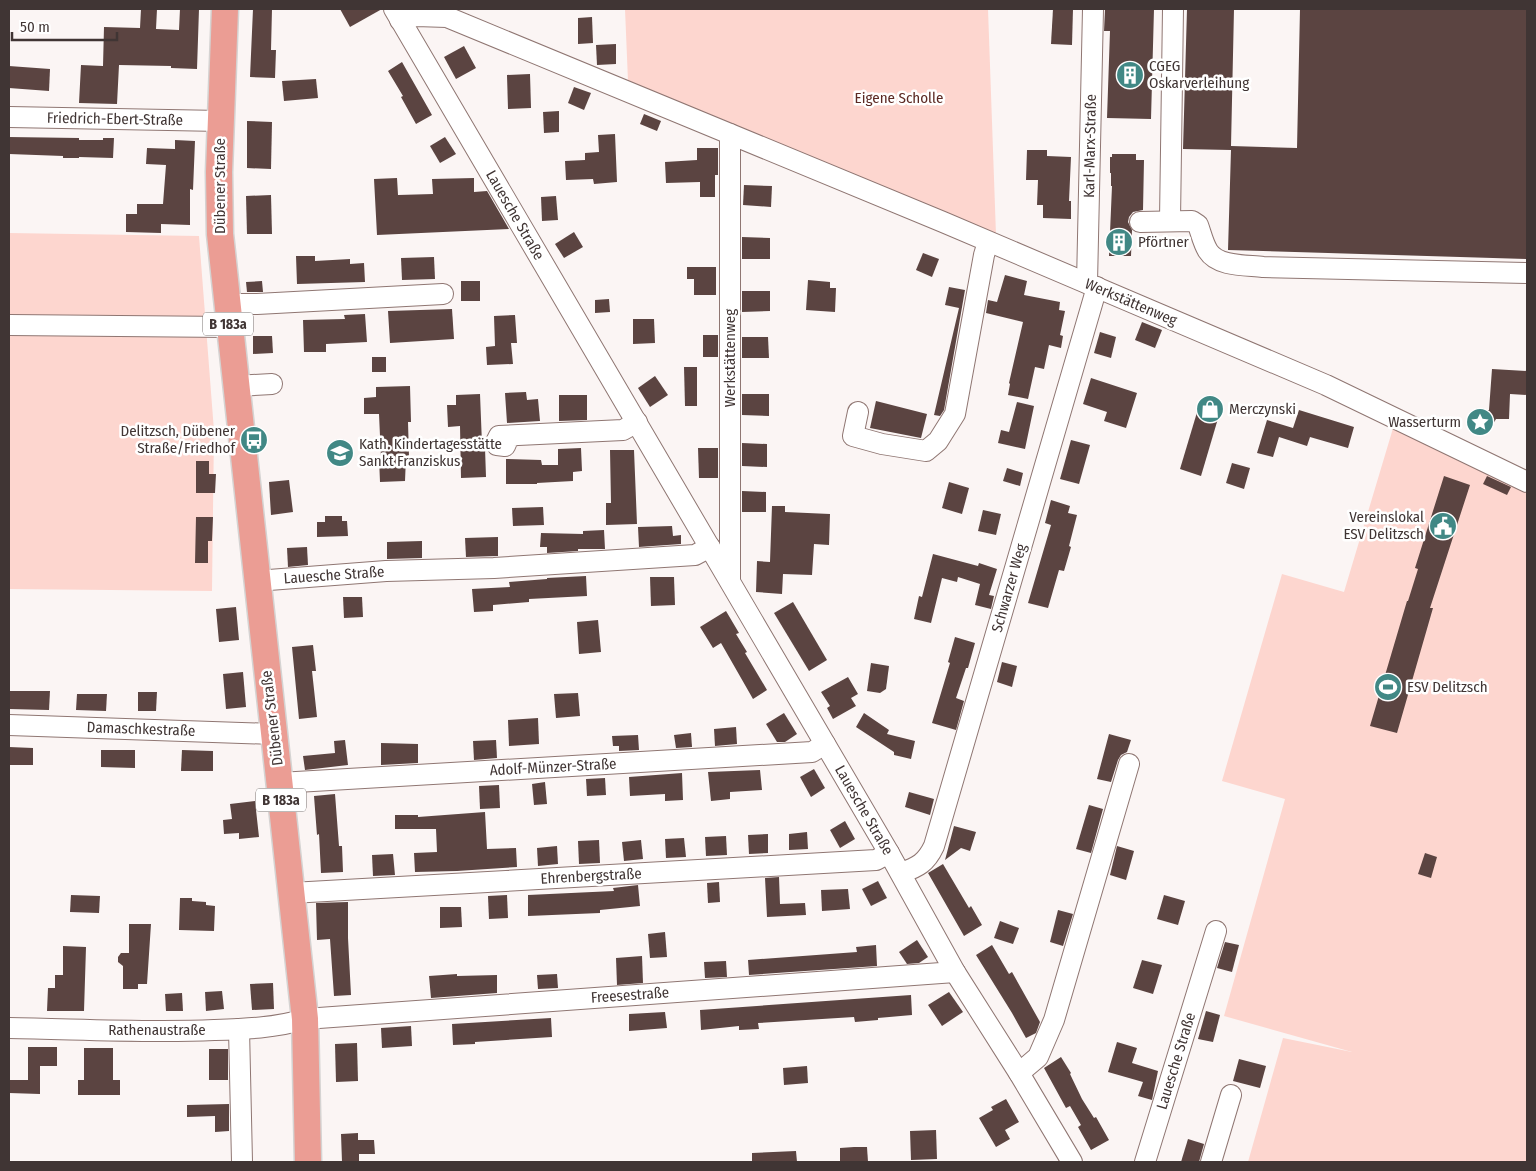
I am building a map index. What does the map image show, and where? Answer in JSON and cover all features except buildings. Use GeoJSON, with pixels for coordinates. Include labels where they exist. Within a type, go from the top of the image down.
{"type":"FeatureCollection","features":[{"type":"Feature","properties":{"kind":"main road","name":"Dübener Straße"},"geometry":{"type":"LineString","coordinates":[[225,9],[219,172],[220,234],[227,316],[305,1019],[308,1162]]}},
{"type":"Feature","properties":{"kind":"street"},"geometry":{"type":"LineString","coordinates":[[213,9],[212,69],[223,69]]}},
{"type":"Feature","properties":{"kind":"street"},"geometry":{"type":"LineString","coordinates":[[224,41],[236,42],[237,9]]}},
{"type":"Feature","properties":{"kind":"street","name":"Karl-Marx-Straße"},"geometry":{"type":"LineString","coordinates":[[1092,285],[1093,9]]}},
{"type":"Feature","properties":{"kind":"street"},"geometry":{"type":"LineString","coordinates":[[1170,220],[1174,9]]}},
{"type":"Feature","properties":{"kind":"street","name":"Werkstättenweg"},"geometry":{"type":"LineString","coordinates":[[397,14],[448,17],[1092,285],[1326,385],[1527,482]]}},
{"type":"Feature","properties":{"kind":"street","name":"Lauesche Straße"},"geometry":{"type":"LineString","coordinates":[[397,14],[901,873],[955,972],[1019,1073],[1072,1162]]}},
{"type":"Feature","properties":{"kind":"street","name":"Friedrich-Ebert-Straße"},"geometry":{"type":"LineString","coordinates":[[9,117],[221,121]]}},
{"type":"Feature","properties":{"kind":"street","name":"Werkstättenweg"},"geometry":{"type":"LineString","coordinates":[[730,134],[730,581]]}},
{"type":"Feature","properties":{"kind":"street"},"geometry":{"type":"LineString","coordinates":[[1140,222],[1192,221],[1198,224],[1207,250],[1223,262],[1263,267],[1527,273]]}},
{"type":"Feature","properties":{"kind":"street"},"geometry":{"type":"LineString","coordinates":[[858,412],[853,436],[882,444],[926,451],[938,441],[955,414],[988,242]]}},
{"type":"Feature","properties":{"kind":"street","name":"Schwarzer Weg"},"geometry":{"type":"LineString","coordinates":[[901,873],[916,867],[928,858],[934,846],[1092,285]]}},
{"type":"Feature","properties":{"kind":"street"},"geometry":{"type":"LineString","coordinates":[[9,325],[227,316],[257,304],[443,294]]}},
{"type":"Feature","properties":{"kind":"street"},"geometry":{"type":"LineString","coordinates":[[236,386],[272,384]]}},
{"type":"Feature","properties":{"kind":"street"},"geometry":{"type":"LineString","coordinates":[[513,436],[623,430],[636,422]]}},
{"type":"Feature","properties":{"kind":"street","name":"Lauesche Straße"},"geometry":{"type":"LineString","coordinates":[[256,581],[386,571],[494,568],[695,555],[710,547]]}},
{"type":"Feature","properties":{"kind":"street","name":"Damaschkestraße"},"geometry":{"type":"LineString","coordinates":[[9,725],[273,734]]}},
{"type":"Feature","properties":{"kind":"street","name":"Adolf-Münzer-Straße"},"geometry":{"type":"LineString","coordinates":[[279,783],[812,752],[825,744]]}},
{"type":"Feature","properties":{"kind":"street"},"geometry":{"type":"LineString","coordinates":[[1019,1073],[1038,1057],[1054,1020],[1128,764]]}},
{"type":"Feature","properties":{"kind":"street","name":"Ehrenbergstraße"},"geometry":{"type":"LineString","coordinates":[[291,893],[876,860],[889,853]]}},
{"type":"Feature","properties":{"kind":"street","name":"Lauesche Straße"},"geometry":{"type":"LineString","coordinates":[[1145,1162],[1216,931]]}},
{"type":"Feature","properties":{"kind":"street","name":"Freesestraße"},"geometry":{"type":"LineString","coordinates":[[305,1019],[955,972]]}},
{"type":"Feature","properties":{"kind":"street","name":"Rathenaustraße"},"geometry":{"type":"LineString","coordinates":[[9,1028],[188,1031],[239,1029],[288,1024],[305,1019]]}},
{"type":"Feature","properties":{"kind":"street"},"geometry":{"type":"LineString","coordinates":[[239,1029],[242,1162]]}},
{"type":"Feature","properties":{"kind":"street"},"geometry":{"type":"LineString","coordinates":[[1211,1162],[1231,1095]]}},
{"type":"Feature","properties":{"kind":"green space","name":"Eigene Scholle"},"geometry":{"type":"Polygon","coordinates":[[[625,9],[988,9],[996,235],[628,81],[625,9]]]}},
{"type":"Feature","properties":{"kind":"green space"},"geometry":{"type":"Polygon","coordinates":[[[9,233],[199,236],[214,431],[212,591],[9,589],[9,233]]]}},
{"type":"Feature","properties":{"kind":"green space","name":"ESV Delitzsch"},"geometry":{"type":"Polygon","coordinates":[[[1394,425],[1527,489],[1527,1162],[1248,1162],[1283,1038],[1352,1052],[1224,1016],[1285,799],[1222,781],[1282,574],[1344,592],[1394,425]]]}},
{"type":"Feature","properties":{"kind":"place","name":"CGEG Oskarverleihung"},"geometry":{"type":"Point","coordinates":[1130,75]}},
{"type":"Feature","properties":{"kind":"place","name":"Pförtner"},"geometry":{"type":"Point","coordinates":[1119,242]}},
{"type":"Feature","properties":{"kind":"place","name":"Merczynski"},"geometry":{"type":"Point","coordinates":[1210,409]}},
{"type":"Feature","properties":{"kind":"place","name":"Wasserturm"},"geometry":{"type":"Point","coordinates":[1480,422]}},
{"type":"Feature","properties":{"kind":"place","name":"Delitzsch, Dübener Straße/Friedhof"},"geometry":{"type":"Point","coordinates":[254,440]}},
{"type":"Feature","properties":{"kind":"place","name":"Kath. Kindertagesstätte Sankt Franziskus"},"geometry":{"type":"Point","coordinates":[340,453]}},
{"type":"Feature","properties":{"kind":"place","name":"Vereinslokal ESV Delitzsch"},"geometry":{"type":"Point","coordinates":[1443,526]}},
{"type":"Feature","properties":{"kind":"place","name":"ESV Delitzsch"},"geometry":{"type":"Point","coordinates":[1388,687]}}]}
